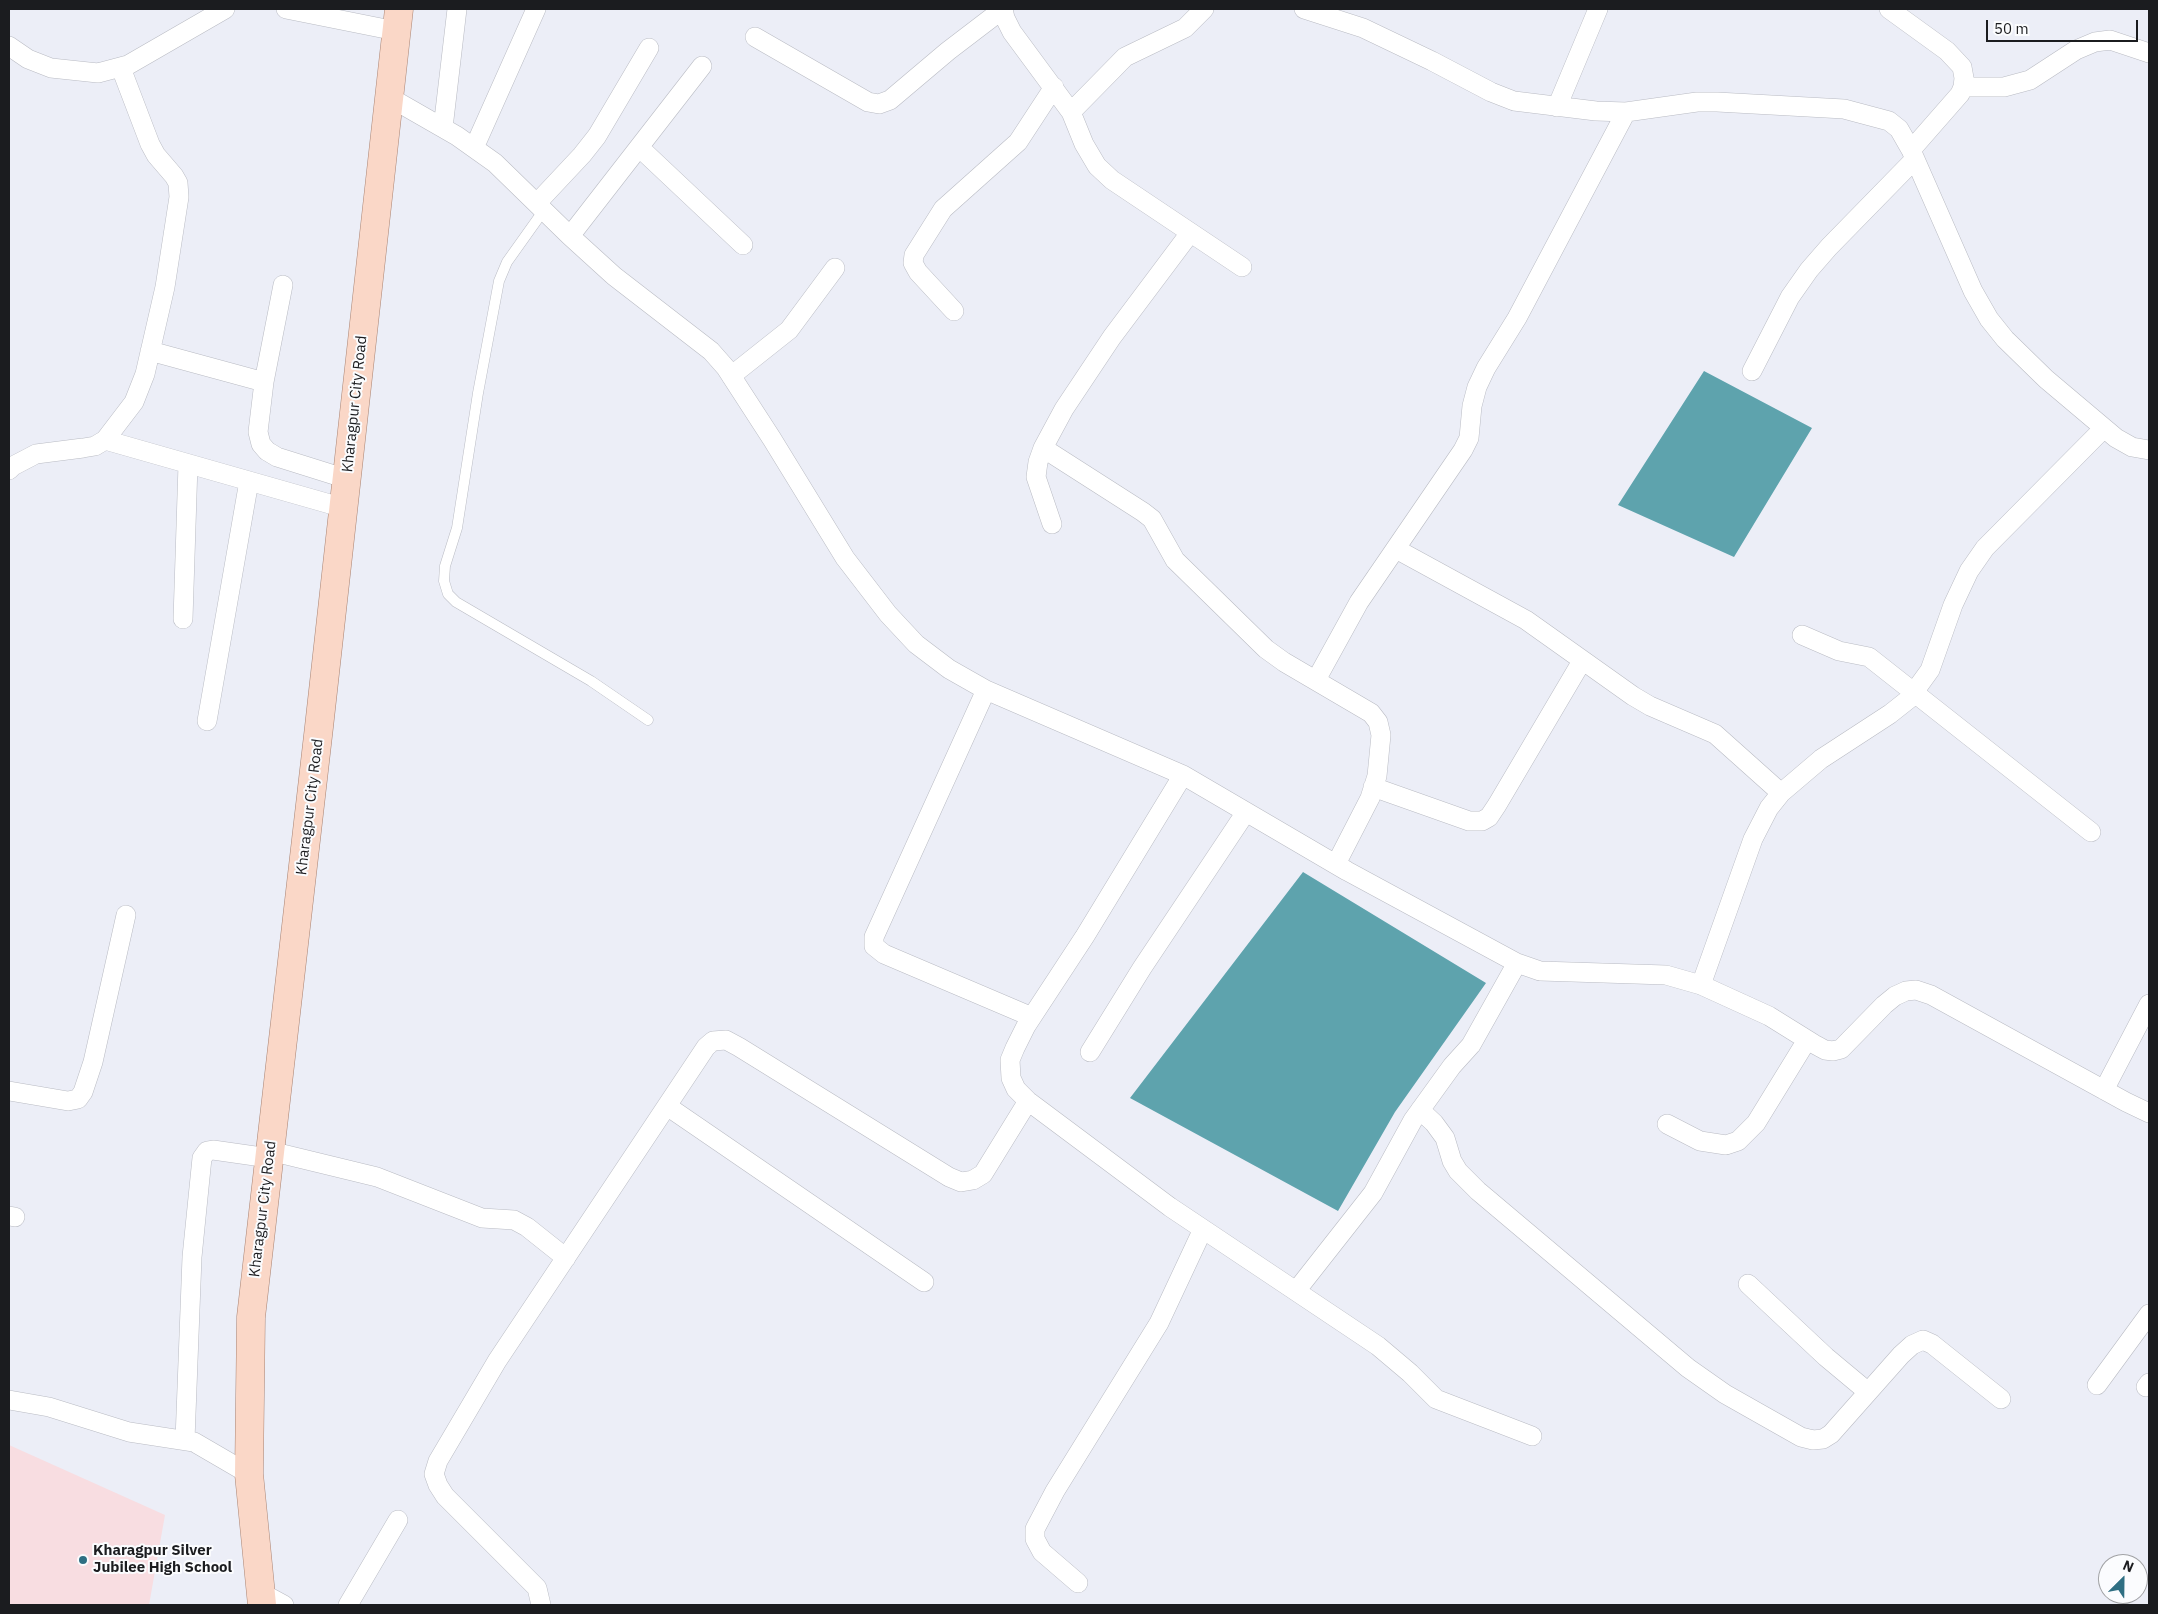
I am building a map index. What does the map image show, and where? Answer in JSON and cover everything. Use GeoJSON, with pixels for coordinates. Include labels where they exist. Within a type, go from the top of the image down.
{"type":"FeatureCollection","features":[{"type":"Feature","properties":{"kind":"main road","name":"Kharagpur City Road"},"geometry":{"type":"LineString","coordinates":[[261,1599],[249,1474],[251,1317],[398,20]]}},
{"type":"Feature","properties":{"kind":"street"},"geometry":{"type":"LineString","coordinates":[[9,46],[28,59],[51,68],[98,74],[121,68],[225,9]]}},
{"type":"Feature","properties":{"kind":"street"},"geometry":{"type":"LineString","coordinates":[[286,9],[398,20]]}},
{"type":"Feature","properties":{"kind":"street"},"geometry":{"type":"LineString","coordinates":[[444,128],[457,9]]}},
{"type":"Feature","properties":{"kind":"street"},"geometry":{"type":"LineString","coordinates":[[474,148],[536,9]]}},
{"type":"Feature","properties":{"kind":"street"},"geometry":{"type":"LineString","coordinates":[[755,37],[868,102],[879,104],[890,100],[948,51],[1003,9]]}},
{"type":"Feature","properties":{"kind":"street"},"geometry":{"type":"LineString","coordinates":[[1003,9],[1004,18],[1012,32],[1071,112],[1084,144],[1097,166],[1112,180],[1242,267]]}},
{"type":"Feature","properties":{"kind":"street"},"geometry":{"type":"LineString","coordinates":[[1071,112],[1125,56],[1185,28],[1204,9]]}},
{"type":"Feature","properties":{"kind":"street"},"geometry":{"type":"LineString","coordinates":[[1304,9],[1339,14],[1491,92],[1514,101],[1557,107],[1626,112],[1698,102],[1717,102],[1844,109],[1889,121],[1899,129],[1913,154],[1973,291],[1989,319],[2005,340],[2046,379],[2104,428],[2132,446],[2148,453]]}},
{"type":"Feature","properties":{"kind":"street"},"geometry":{"type":"LineString","coordinates":[[1557,107],[1598,9]]}},
{"type":"Feature","properties":{"kind":"street"},"geometry":{"type":"LineString","coordinates":[[1752,371],[1790,297],[1809,270],[1913,154],[1963,87],[1963,72],[1958,61],[1948,51],[1889,9]]}},
{"type":"Feature","properties":{"kind":"street"},"geometry":{"type":"LineString","coordinates":[[1963,87],[2004,87],[2023,83],[2076,50],[2095,42],[2110,40],[2149,53]]}},
{"type":"Feature","properties":{"kind":"street"},"geometry":{"type":"LineString","coordinates":[[540,206],[598,136],[649,48]]}},
{"type":"Feature","properties":{"kind":"street"},"geometry":{"type":"LineString","coordinates":[[570,236],[702,66]]}},
{"type":"Feature","properties":{"kind":"street"},"geometry":{"type":"LineString","coordinates":[[9,470],[36,454],[95,446],[105,440],[134,402],[141,388],[165,287],[179,198],[178,183],[156,155],[150,144],[121,68]]}},
{"type":"Feature","properties":{"kind":"street"},"geometry":{"type":"LineString","coordinates":[[954,311],[918,272],[913,263],[914,255],[943,208],[1018,142],[1054,87]]}},
{"type":"Feature","properties":{"kind":"street"},"geometry":{"type":"LineString","coordinates":[[389,97],[444,128],[495,163],[614,276],[711,351],[731,376],[772,439],[845,558],[888,614],[916,644],[949,669],[986,690],[1183,775],[1336,864],[1516,963],[1540,971],[1666,975],[1700,985],[1769,1016],[1807,1040],[1825,1050],[1833,1052],[1841,1049],[1884,1005],[1906,990],[1916,990],[1931,995],[2149,1113]]}},
{"type":"Feature","properties":{"kind":"street"},"geometry":{"type":"LineString","coordinates":[[1316,680],[1359,602],[1463,450],[1469,438],[1472,406],[1477,386],[1517,318],[1565,224],[1626,112]]}},
{"type":"Feature","properties":{"kind":"street"},"geometry":{"type":"LineString","coordinates":[[640,148],[743,245]]}},
{"type":"Feature","properties":{"kind":"street"},"geometry":{"type":"LineString","coordinates":[[1052,524],[1036,477],[1038,462],[1043,448],[1064,409],[1112,337],[1190,233]]}},
{"type":"Feature","properties":{"kind":"street"},"geometry":{"type":"LineString","coordinates":[[731,376],[789,330],[835,268]]}},
{"type":"Feature","properties":{"kind":"street"},"geometry":{"type":"LineString","coordinates":[[283,284],[264,382],[258,432],[261,444],[266,451],[277,457],[347,479]]}},
{"type":"Feature","properties":{"kind":"street"},"geometry":{"type":"LineString","coordinates":[[150,351],[264,382]]}},
{"type":"Feature","properties":{"kind":"street"},"geometry":{"type":"LineString","coordinates":[[1700,985],[1764,814],[1781,793],[1821,759],[1890,714],[1914,693],[1930,670],[1969,571],[1985,548],[2104,428]]}},
{"type":"Feature","properties":{"kind":"street"},"geometry":{"type":"LineString","coordinates":[[105,440],[344,508]]}},
{"type":"Feature","properties":{"kind":"street"},"geometry":{"type":"LineString","coordinates":[[1043,448],[1104,485],[1152,519],[1175,560],[1266,649],[1371,713],[1378,722],[1381,734],[1381,752],[1374,787],[1336,864]]}},
{"type":"Feature","properties":{"kind":"street"},"geometry":{"type":"LineString","coordinates":[[183,619],[188,464]]}},
{"type":"Feature","properties":{"kind":"street"},"geometry":{"type":"LineString","coordinates":[[207,721],[249,481]]}},
{"type":"Feature","properties":{"kind":"street"},"geometry":{"type":"LineString","coordinates":[[1396,548],[1526,620],[1582,661],[1650,706],[1715,734],[1781,793]]}},
{"type":"Feature","properties":{"kind":"street"},"geometry":{"type":"LineString","coordinates":[[1802,635],[1839,652],[1869,658],[2091,832]]}},
{"type":"Feature","properties":{"kind":"street"},"geometry":{"type":"LineString","coordinates":[[1374,787],[1468,821],[1482,821],[1489,817],[1582,661]]}},
{"type":"Feature","properties":{"kind":"street"},"geometry":{"type":"LineString","coordinates":[[986,690],[874,937],[874,946],[884,954],[1032,1017]]}},
{"type":"Feature","properties":{"kind":"street"},"geometry":{"type":"LineString","coordinates":[[1183,775],[1085,936],[1032,1017],[1015,1048],[1010,1060],[1012,1078],[1016,1089],[1028,1102],[1170,1207],[1358,1331],[1393,1358],[1436,1399],[1532,1436]]}},
{"type":"Feature","properties":{"kind":"street"},"geometry":{"type":"LineString","coordinates":[[1090,1052],[1142,968],[1246,812]]}},
{"type":"Feature","properties":{"kind":"street"},"geometry":{"type":"LineString","coordinates":[[9,1091],[68,1101],[78,1099],[83,1092],[93,1062],[126,915]]}},
{"type":"Feature","properties":{"kind":"street"},"geometry":{"type":"LineString","coordinates":[[1296,1291],[1373,1193],[1420,1110],[1471,1045],[1516,963]]}},
{"type":"Feature","properties":{"kind":"street"},"geometry":{"type":"LineString","coordinates":[[2104,1090],[2149,1004]]}},
{"type":"Feature","properties":{"kind":"street"},"geometry":{"type":"LineString","coordinates":[[541,1605],[537,1588],[445,1496],[434,1474],[438,1461],[497,1361],[706,1048],[714,1041],[726,1040],[949,1178],[962,1182],[973,1180],[983,1174],[1028,1102]]}},
{"type":"Feature","properties":{"kind":"street"},"geometry":{"type":"LineString","coordinates":[[1667,1124],[1700,1141],[1712,1144],[1726,1145],[1738,1141],[1756,1123],[1807,1040]]}},
{"type":"Feature","properties":{"kind":"street"},"geometry":{"type":"LineString","coordinates":[[668,1106],[924,1282]]}},
{"type":"Feature","properties":{"kind":"street"},"geometry":{"type":"LineString","coordinates":[[1420,1110],[1434,1123],[1445,1138],[1452,1161],[1458,1171],[1478,1191],[1651,1337],[1724,1394],[1801,1437],[1813,1440],[1823,1439],[1831,1434],[1912,1344],[1923,1340],[1932,1344],[2001,1399]]}},
{"type":"Feature","properties":{"kind":"street"},"geometry":{"type":"LineString","coordinates":[[185,1440],[191,1266],[202,1158],[207,1151],[270,1154],[377,1177],[482,1218],[514,1220],[527,1227],[566,1258]]}},
{"type":"Feature","properties":{"kind":"street"},"geometry":{"type":"LineString","coordinates":[[1078,1583],[1042,1552],[1035,1539],[1036,1529],[1055,1490],[1159,1323],[1203,1229]]}},
{"type":"Feature","properties":{"kind":"street"},"geometry":{"type":"LineString","coordinates":[[1748,1284],[1826,1357],[1868,1392]]}},
{"type":"Feature","properties":{"kind":"street"},"geometry":{"type":"LineString","coordinates":[[2097,1385],[2149,1314]]}},
{"type":"Feature","properties":{"kind":"street"},"geometry":{"type":"LineString","coordinates":[[9,1400],[49,1407],[129,1432],[185,1440],[209,1450],[249,1474]]}},
{"type":"Feature","properties":{"kind":"street"},"geometry":{"type":"LineString","coordinates":[[348,1605],[398,1520]]}},
{"type":"Feature","properties":{"kind":"street"},"geometry":{"type":"LineString","coordinates":[[261,1599],[284,1605]]}},
{"type":"Feature","properties":{"kind":"lane"},"geometry":{"type":"LineString","coordinates":[[540,206],[507,262],[499,281],[478,393],[457,528],[445,566],[444,581],[448,594],[456,602],[591,681],[648,720]]}},
{"type":"Feature","properties":{"kind":"shaded area","name":"Kharagpur Silver Jubilee High School"},"geometry":{"type":"Polygon","coordinates":[[[9,1445],[165,1515],[149,1605],[9,1605],[9,1445]]]}},
{"type":"Feature","properties":{"kind":"water"},"geometry":{"type":"Polygon","coordinates":[[[1704,371],[1812,428],[1734,557],[1618,505],[1704,371]]]}},
{"type":"Feature","properties":{"kind":"water"},"geometry":{"type":"Polygon","coordinates":[[[1303,872],[1486,983],[1395,1112],[1338,1211],[1130,1098],[1303,872]]]}},
{"type":"Feature","properties":{"kind":"place","name":"Kharagpur Silver Jubilee High School"},"geometry":{"type":"Point","coordinates":[83,1560]}}]}
